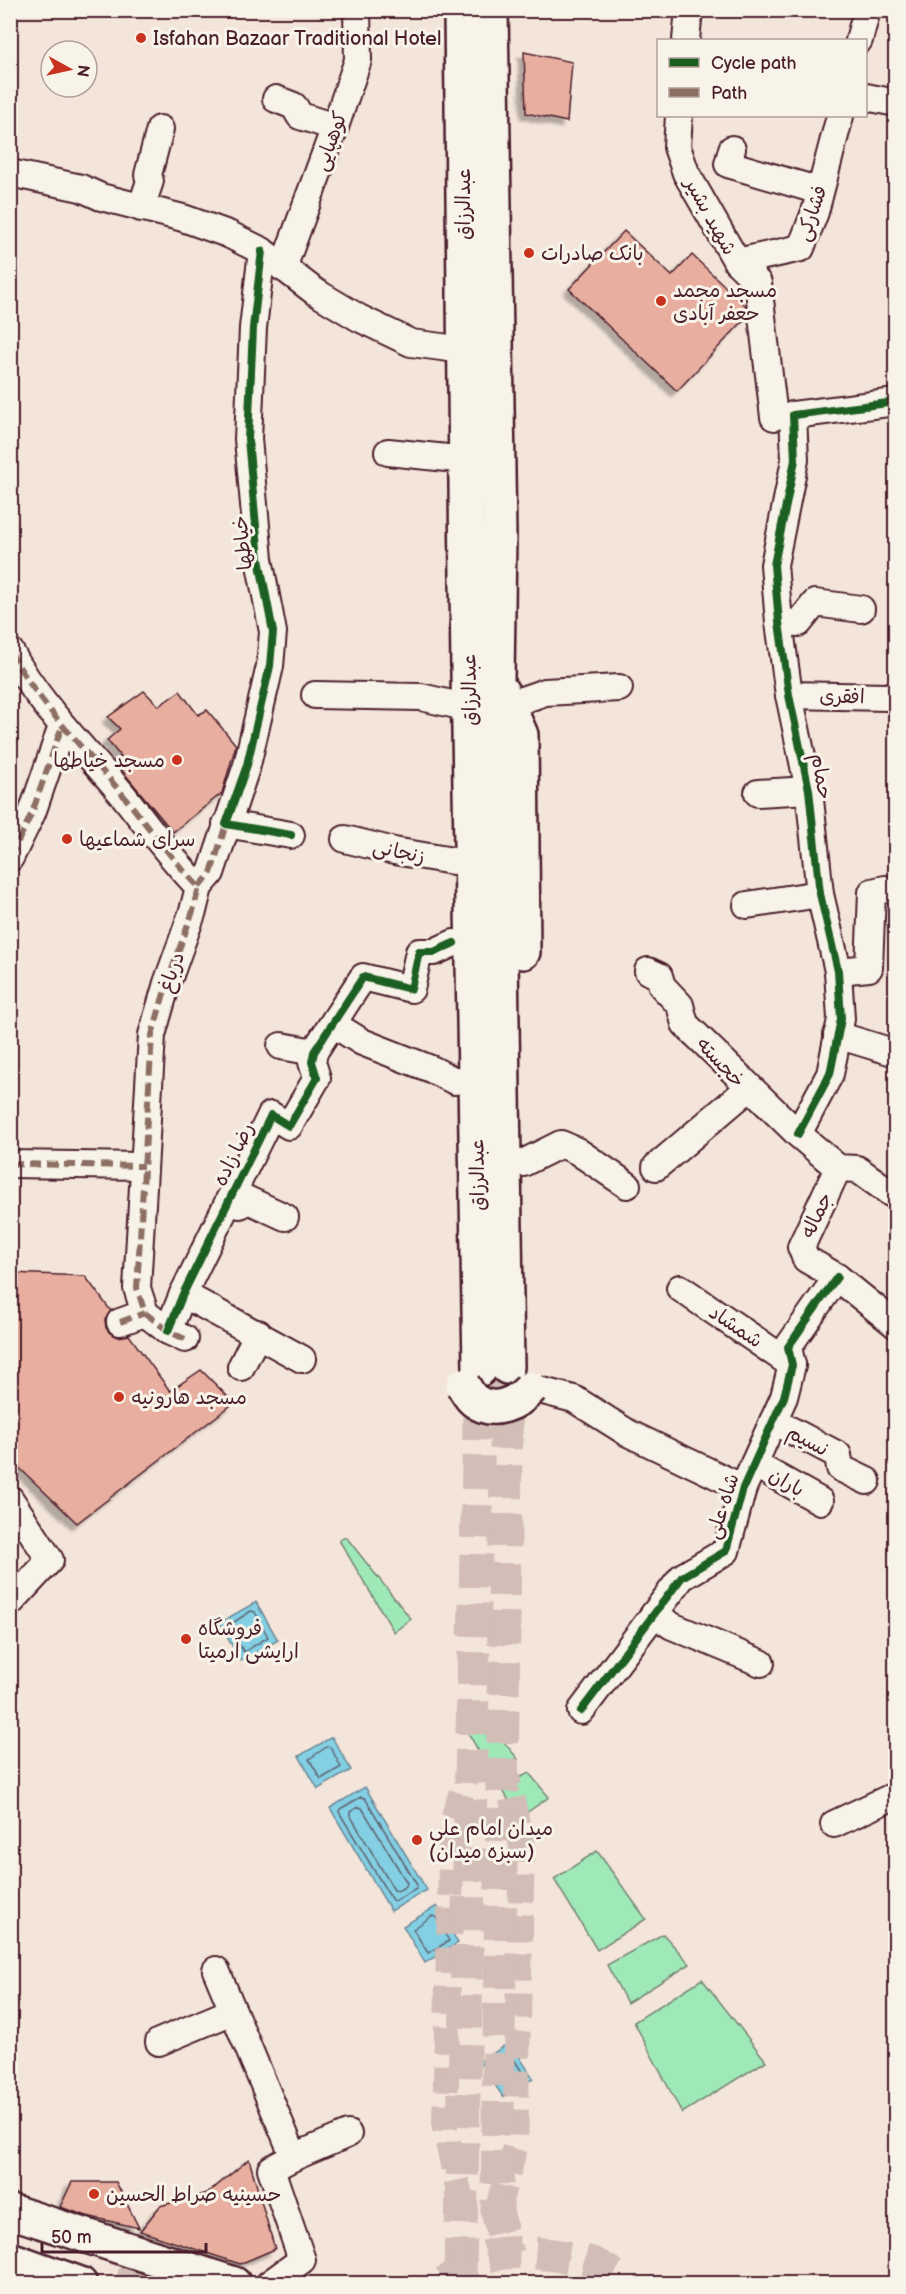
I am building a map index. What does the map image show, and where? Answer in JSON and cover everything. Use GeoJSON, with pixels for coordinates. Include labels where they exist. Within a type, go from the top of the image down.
{"type":"FeatureCollection","features":[{"type":"Feature","properties":{"kind":"main road","name":"عبدالرزاق"},"geometry":{"type":"LineString","coordinates":[[461,10],[467,460],[491,686]]}},
{"type":"Feature","properties":{"kind":"main road","name":"عبدالرزاق"},"geometry":{"type":"LineString","coordinates":[[483,1374],[491,686],[499,536],[491,10]]}},
{"type":"Feature","properties":{"kind":"main road"},"geometry":{"type":"LineString","coordinates":[[491,686],[521,735],[523,1163],[527,1333],[531,1388],[511,1405],[492,1407],[475,1401],[483,1374],[455,1081],[452,715],[456,705],[491,686]]}},
{"type":"Feature","properties":{"kind":"main road"},"geometry":{"type":"LineString","coordinates":[[10,2211],[231,2282]]}},
{"type":"Feature","properties":{"kind":"main road"},"geometry":{"type":"LineString","coordinates":[[10,2232],[119,2268]]}},
{"type":"Feature","properties":{"kind":"main road"},"geometry":{"type":"LineString","coordinates":[[10,2259],[80,2283]]}},
{"type":"Feature","properties":{"kind":"street","name":"کوهپایی"},"geometry":{"type":"LineString","coordinates":[[283,268],[358,60],[357,10]]}},
{"type":"Feature","properties":{"kind":"street"},"geometry":{"type":"LineString","coordinates":[[686,39],[689,10]]}},
{"type":"Feature","properties":{"kind":"street"},"geometry":{"type":"LineString","coordinates":[[860,39],[867,10]]}},
{"type":"Feature","properties":{"kind":"street"},"geometry":{"type":"LineString","coordinates":[[867,97],[896,103]]}},
{"type":"Feature","properties":{"kind":"street"},"geometry":{"type":"LineString","coordinates":[[276,99],[294,106],[300,116],[335,127]]}},
{"type":"Feature","properties":{"kind":"street","name":"شهید بشیر"},"geometry":{"type":"LineString","coordinates":[[679,117],[676,147],[686,173],[737,262],[758,283],[783,416]]}},
{"type":"Feature","properties":{"kind":"street","name":"فشارکی"},"geometry":{"type":"LineString","coordinates":[[737,262],[801,248],[820,191],[840,117]]}},
{"type":"Feature","properties":{"kind":"street"},"geometry":{"type":"LineString","coordinates":[[141,208],[150,181],[148,175],[160,129]]}},
{"type":"Feature","properties":{"kind":"street"},"geometry":{"type":"LineString","coordinates":[[732,149],[728,164],[820,191]]}},
{"type":"Feature","properties":{"kind":"street"},"geometry":{"type":"LineString","coordinates":[[10,173],[81,188],[101,197],[228,234],[262,251],[283,268],[358,318],[411,343],[464,350]]}},
{"type":"Feature","properties":{"kind":"street","name":"خیاطها"},"geometry":{"type":"LineString","coordinates":[[199,887],[211,873],[249,754],[270,666],[273,632],[260,559],[248,439],[253,328],[262,251]]}},
{"type":"Feature","properties":{"kind":"street"},"geometry":{"type":"LineString","coordinates":[[783,416],[896,402]]}},
{"type":"Feature","properties":{"kind":"street","name":"حمام"},"geometry":{"type":"LineString","coordinates":[[783,416],[795,460],[774,565],[779,622],[789,695],[809,790],[820,894],[838,970],[841,1019],[830,1074],[798,1134]]}},
{"type":"Feature","properties":{"kind":"street"},"geometry":{"type":"LineString","coordinates":[[388,452],[467,460]]}},
{"type":"Feature","properties":{"kind":"street"},"geometry":{"type":"LineString","coordinates":[[779,622],[799,623],[815,603],[861,609]]}},
{"type":"Feature","properties":{"kind":"street"},"geometry":{"type":"LineString","coordinates":[[10,651],[62,726],[123,795],[181,869],[199,887]]}},
{"type":"Feature","properties":{"kind":"street"},"geometry":{"type":"LineString","coordinates":[[491,686],[545,692],[619,688]]}},
{"type":"Feature","properties":{"kind":"street","name":"افقری"},"geometry":{"type":"LineString","coordinates":[[789,695],[887,697],[896,694]]}},
{"type":"Feature","properties":{"kind":"street"},"geometry":{"type":"LineString","coordinates":[[315,695],[421,697],[456,705]]}},
{"type":"Feature","properties":{"kind":"street"},"geometry":{"type":"LineString","coordinates":[[10,858],[32,813],[62,726]]}},
{"type":"Feature","properties":{"kind":"street"},"geometry":{"type":"LineString","coordinates":[[758,793],[809,790]]}},
{"type":"Feature","properties":{"kind":"street"},"geometry":{"type":"LineString","coordinates":[[226,824],[291,835]]}},
{"type":"Feature","properties":{"kind":"street","name":"زنجانی"},"geometry":{"type":"LineString","coordinates":[[345,839],[394,851],[453,861]]}},
{"type":"Feature","properties":{"kind":"street","name":"درباغ"},"geometry":{"type":"LineString","coordinates":[[145,1313],[137,1288],[152,1035],[199,887]]}},
{"type":"Feature","properties":{"kind":"street"},"geometry":{"type":"LineString","coordinates":[[838,970],[869,968],[873,892],[885,889]]}},
{"type":"Feature","properties":{"kind":"street"},"geometry":{"type":"LineString","coordinates":[[747,905],[820,894]]}},
{"type":"Feature","properties":{"kind":"street"},"geometry":{"type":"LineString","coordinates":[[281,1046],[314,1052],[363,977],[411,988],[419,952],[434,952],[454,943]]}},
{"type":"Feature","properties":{"kind":"street","name":"خجسته"},"geometry":{"type":"LineString","coordinates":[[648,971],[659,976],[662,986],[680,1005],[685,1024],[749,1088],[656,1167]]}},
{"type":"Feature","properties":{"kind":"street"},"geometry":{"type":"LineString","coordinates":[[333,1024],[362,1042],[455,1081]]}},
{"type":"Feature","properties":{"kind":"street"},"geometry":{"type":"LineString","coordinates":[[837,1035],[896,1053]]}},
{"type":"Feature","properties":{"kind":"street","name":"رضا زاده"},"geometry":{"type":"LineString","coordinates":[[145,1313],[176,1335],[183,1294],[271,1115],[289,1126],[317,1078],[312,1062],[314,1052]]}},
{"type":"Feature","properties":{"kind":"street"},"geometry":{"type":"LineString","coordinates":[[749,1088],[838,1168],[857,1169],[892,1194],[896,1190]]}},
{"type":"Feature","properties":{"kind":"street"},"geometry":{"type":"LineString","coordinates":[[523,1163],[561,1144],[617,1179]]}},
{"type":"Feature","properties":{"kind":"street"},"geometry":{"type":"LineString","coordinates":[[10,1164],[143,1166]]}},
{"type":"Feature","properties":{"kind":"street","name":"جماله"},"geometry":{"type":"LineString","coordinates":[[838,1168],[801,1247],[806,1259],[837,1277],[896,1325]]}},
{"type":"Feature","properties":{"kind":"street"},"geometry":{"type":"LineString","coordinates":[[229,1200],[240,1205],[244,1198],[285,1217]]}},
{"type":"Feature","properties":{"kind":"street","name":"شاه علی"},"geometry":{"type":"LineString","coordinates":[[581,1711],[682,1576],[726,1551],[743,1488],[784,1397],[792,1365],[788,1347],[837,1277]]}},
{"type":"Feature","properties":{"kind":"street","name":"شمشاد"},"geometry":{"type":"LineString","coordinates":[[680,1288],[792,1365]]}},
{"type":"Feature","properties":{"kind":"street"},"geometry":{"type":"LineString","coordinates":[[183,1294],[302,1359]]}},
{"type":"Feature","properties":{"kind":"street"},"geometry":{"type":"LineString","coordinates":[[120,1322],[145,1313]]}},
{"type":"Feature","properties":{"kind":"street"},"geometry":{"type":"LineString","coordinates":[[241,1367],[258,1333]]}},
{"type":"Feature","properties":{"kind":"street"},"geometry":{"type":"LineString","coordinates":[[531,1388],[574,1399],[628,1433],[743,1488]]}},
{"type":"Feature","properties":{"kind":"street","name":"نسیم"},"geometry":{"type":"LineString","coordinates":[[773,1421],[838,1455],[840,1468],[867,1481]]}},
{"type":"Feature","properties":{"kind":"street","name":"باران"},"geometry":{"type":"LineString","coordinates":[[754,1464],[819,1501]]}},
{"type":"Feature","properties":{"kind":"street"},"geometry":{"type":"LineString","coordinates":[[10,1499],[50,1560],[10,1603]]}},
{"type":"Feature","properties":{"kind":"street"},"geometry":{"type":"LineString","coordinates":[[654,1614],[672,1626],[761,1663]]}},
{"type":"Feature","properties":{"kind":"street"},"geometry":{"type":"LineString","coordinates":[[834,1824],[896,1796]]}},
{"type":"Feature","properties":{"kind":"street"},"geometry":{"type":"LineString","coordinates":[[216,1970],[294,2157]]}},
{"type":"Feature","properties":{"kind":"street"},"geometry":{"type":"LineString","coordinates":[[159,2042],[233,2012]]}},
{"type":"Feature","properties":{"kind":"street"},"geometry":{"type":"LineString","coordinates":[[269,2283],[302,2260],[272,2169],[348,2134]]}},
{"type":"Feature","properties":{"kind":"street"},"geometry":{"type":"LineString","coordinates":[[10,2281],[18,2283]]}},
{"type":"Feature","properties":{"kind":"green space"},"geometry":{"type":"Polygon","coordinates":[[[346,1537],[411,1619],[394,1632],[339,1540],[346,1537]]]}},
{"type":"Feature","properties":{"kind":"green space"},"geometry":{"type":"Polygon","coordinates":[[[482,1716],[518,1759],[493,1775],[465,1728],[482,1716]]]}},
{"type":"Feature","properties":{"kind":"green space"},"geometry":{"type":"Polygon","coordinates":[[[529,1773],[549,1797],[519,1818],[501,1787],[529,1773]]]}},
{"type":"Feature","properties":{"kind":"green space"},"geometry":{"type":"Polygon","coordinates":[[[597,1851],[646,1919],[597,1950],[554,1879],[597,1851]]]}},
{"type":"Feature","properties":{"kind":"green space"},"geometry":{"type":"Polygon","coordinates":[[[663,1934],[690,1964],[627,2003],[607,1965],[663,1934]]]}},
{"type":"Feature","properties":{"kind":"green space"},"geometry":{"type":"Polygon","coordinates":[[[702,1979],[766,2061],[682,2113],[634,2022],[702,1979]]]}},
{"type":"Feature","properties":{"kind":"water"},"geometry":{"type":"Polygon","coordinates":[[[256,1602],[278,1640],[241,1661],[219,1623],[256,1602]]]}},
{"type":"Feature","properties":{"kind":"water"},"geometry":{"type":"Polygon","coordinates":[[[332,1737],[351,1770],[318,1789],[299,1756],[332,1737]]]}},
{"type":"Feature","properties":{"kind":"water"},"geometry":{"type":"Polygon","coordinates":[[[365,1787],[427,1890],[391,1911],[330,1808],[365,1787]]]}},
{"type":"Feature","properties":{"kind":"water"},"geometry":{"type":"Polygon","coordinates":[[[437,1906],[458,1943],[425,1963],[403,1926],[437,1906]]]}},
{"type":"Feature","properties":{"kind":"water"},"geometry":{"type":"Polygon","coordinates":[[[510,2042],[533,2078],[503,2097],[480,2062],[510,2042]]]}},
{"type":"Feature","properties":{"kind":"building"},"geometry":{"type":"Polygon","coordinates":[[[524,52],[572,62],[567,122],[526,113],[524,52]]]}},
{"type":"Feature","properties":{"kind":"building","name":"مسجد مجمد حعفر آبادی"},"geometry":{"type":"Polygon","coordinates":[[[624,231],[672,276],[692,255],[746,306],[747,317],[677,391],[569,289],[624,231]]]}},
{"type":"Feature","properties":{"kind":"building","name":"مسجد خیاطها"},"geometry":{"type":"Polygon","coordinates":[[[144,691],[159,706],[180,691],[198,715],[207,710],[236,745],[222,793],[173,832],[114,761],[121,757],[107,740],[120,729],[108,717],[144,691]]]}},
{"type":"Feature","properties":{"kind":"building","name":"مسجد هارونیه"},"geometry":{"type":"Polygon","coordinates":[[[10,1273],[85,1276],[111,1311],[105,1320],[106,1328],[118,1337],[129,1335],[170,1391],[201,1370],[234,1403],[77,1523],[10,1459],[10,1273]]]}},
{"type":"Feature","properties":{"kind":"building"},"geometry":{"type":"Polygon","coordinates":[[[249,2159],[275,2249],[240,2264],[140,2231],[160,2206],[208,2193],[249,2159]]]}},
{"type":"Feature","properties":{"kind":"building","name":"حسینیه صراط الحسین"},"geometry":{"type":"Polygon","coordinates":[[[72,2182],[116,2182],[139,2228],[60,2207],[72,2182]]]}},
{"type":"Feature","properties":{"kind":"tunnel"},"geometry":{"type":"LineString","coordinates":[[507,1367],[497,2211],[508,2254]]}},
{"type":"Feature","properties":{"kind":"tunnel"},"geometry":{"type":"LineString","coordinates":[[460,2273],[480,1376]]}},
{"type":"Feature","properties":{"kind":"tunnel"},"geometry":{"type":"LineString","coordinates":[[497,2211],[515,2147],[522,1846],[503,1758]]}},
{"type":"Feature","properties":{"kind":"tunnel"},"geometry":{"type":"LineString","coordinates":[[462,2206],[445,2128],[452,1822],[471,1765]]}},
{"type":"Feature","properties":{"kind":"tunnel"},"geometry":{"type":"LineString","coordinates":[[446,2283],[464,2268],[485,2257],[495,2254],[522,2253],[553,2255],[591,2263],[627,2284]]}},
{"type":"Feature","properties":{"kind":"tunnel"},"geometry":{"type":"LineString","coordinates":[[119,2268],[168,2284]]}},
{"type":"Feature","properties":{"kind":"marked path"},"geometry":{"type":"LineString","coordinates":[[10,651],[48,708],[199,887],[152,1035],[137,1288],[145,1313],[168,1331],[185,1339]]}},
{"type":"Feature","properties":{"kind":"marked path"},"geometry":{"type":"LineString","coordinates":[[10,858],[32,813],[62,726]]}},
{"type":"Feature","properties":{"kind":"marked path"},"geometry":{"type":"LineString","coordinates":[[199,887],[211,873],[226,824]]}},
{"type":"Feature","properties":{"kind":"marked path"},"geometry":{"type":"LineString","coordinates":[[10,1164],[143,1166]]}},
{"type":"Feature","properties":{"kind":"marked path"},"geometry":{"type":"LineString","coordinates":[[120,1322],[145,1313]]}},
{"type":"Feature","properties":{"kind":"cycle path"},"geometry":{"type":"LineString","coordinates":[[262,251],[253,328],[248,439],[259,559],[273,632],[270,666],[247,765],[226,824],[291,835]]}},
{"type":"Feature","properties":{"kind":"cycle path"},"geometry":{"type":"LineString","coordinates":[[798,1134],[830,1074],[841,1019],[838,971],[820,894],[809,790],[789,695],[774,565],[795,460],[793,415],[896,402]]}},
{"type":"Feature","properties":{"kind":"cycle path"},"geometry":{"type":"LineString","coordinates":[[168,1331],[183,1294],[271,1115],[289,1126],[317,1078],[312,1062],[314,1052],[363,977],[411,989],[419,952],[434,952],[454,943]]}},
{"type":"Feature","properties":{"kind":"cycle path"},"geometry":{"type":"LineString","coordinates":[[581,1711],[682,1577],[726,1551],[743,1488],[784,1397],[792,1365],[788,1347],[837,1277]]}},
{"type":"Feature","properties":{"kind":"place","name":"Isfahan Bazaar Traditional Hotel"},"geometry":{"type":"Point","coordinates":[141,38]}},
{"type":"Feature","properties":{"kind":"place","name":"بانک صادرات"},"geometry":{"type":"Point","coordinates":[529,253]}},
{"type":"Feature","properties":{"kind":"place","name":"مسجد مجمد حعفر آبادی"},"geometry":{"type":"Point","coordinates":[661,301]}},
{"type":"Feature","properties":{"kind":"place","name":"مسجد خیاطها"},"geometry":{"type":"Point","coordinates":[177,760]}},
{"type":"Feature","properties":{"kind":"place","name":"سرای شماعیها"},"geometry":{"type":"Point","coordinates":[67,839]}},
{"type":"Feature","properties":{"kind":"place","name":"مسجد هارونیه"},"geometry":{"type":"Point","coordinates":[119,1397]}},
{"type":"Feature","properties":{"kind":"place","name":"فروشگاه ارایشی ارمیتا"},"geometry":{"type":"Point","coordinates":[186,1639]}},
{"type":"Feature","properties":{"kind":"place","name":"میدان امام علی (سبزه میدان)"},"geometry":{"type":"Point","coordinates":[417,1840]}},
{"type":"Feature","properties":{"kind":"place","name":"حسینیه صراط الحسین"},"geometry":{"type":"Point","coordinates":[94,2194]}}]}
